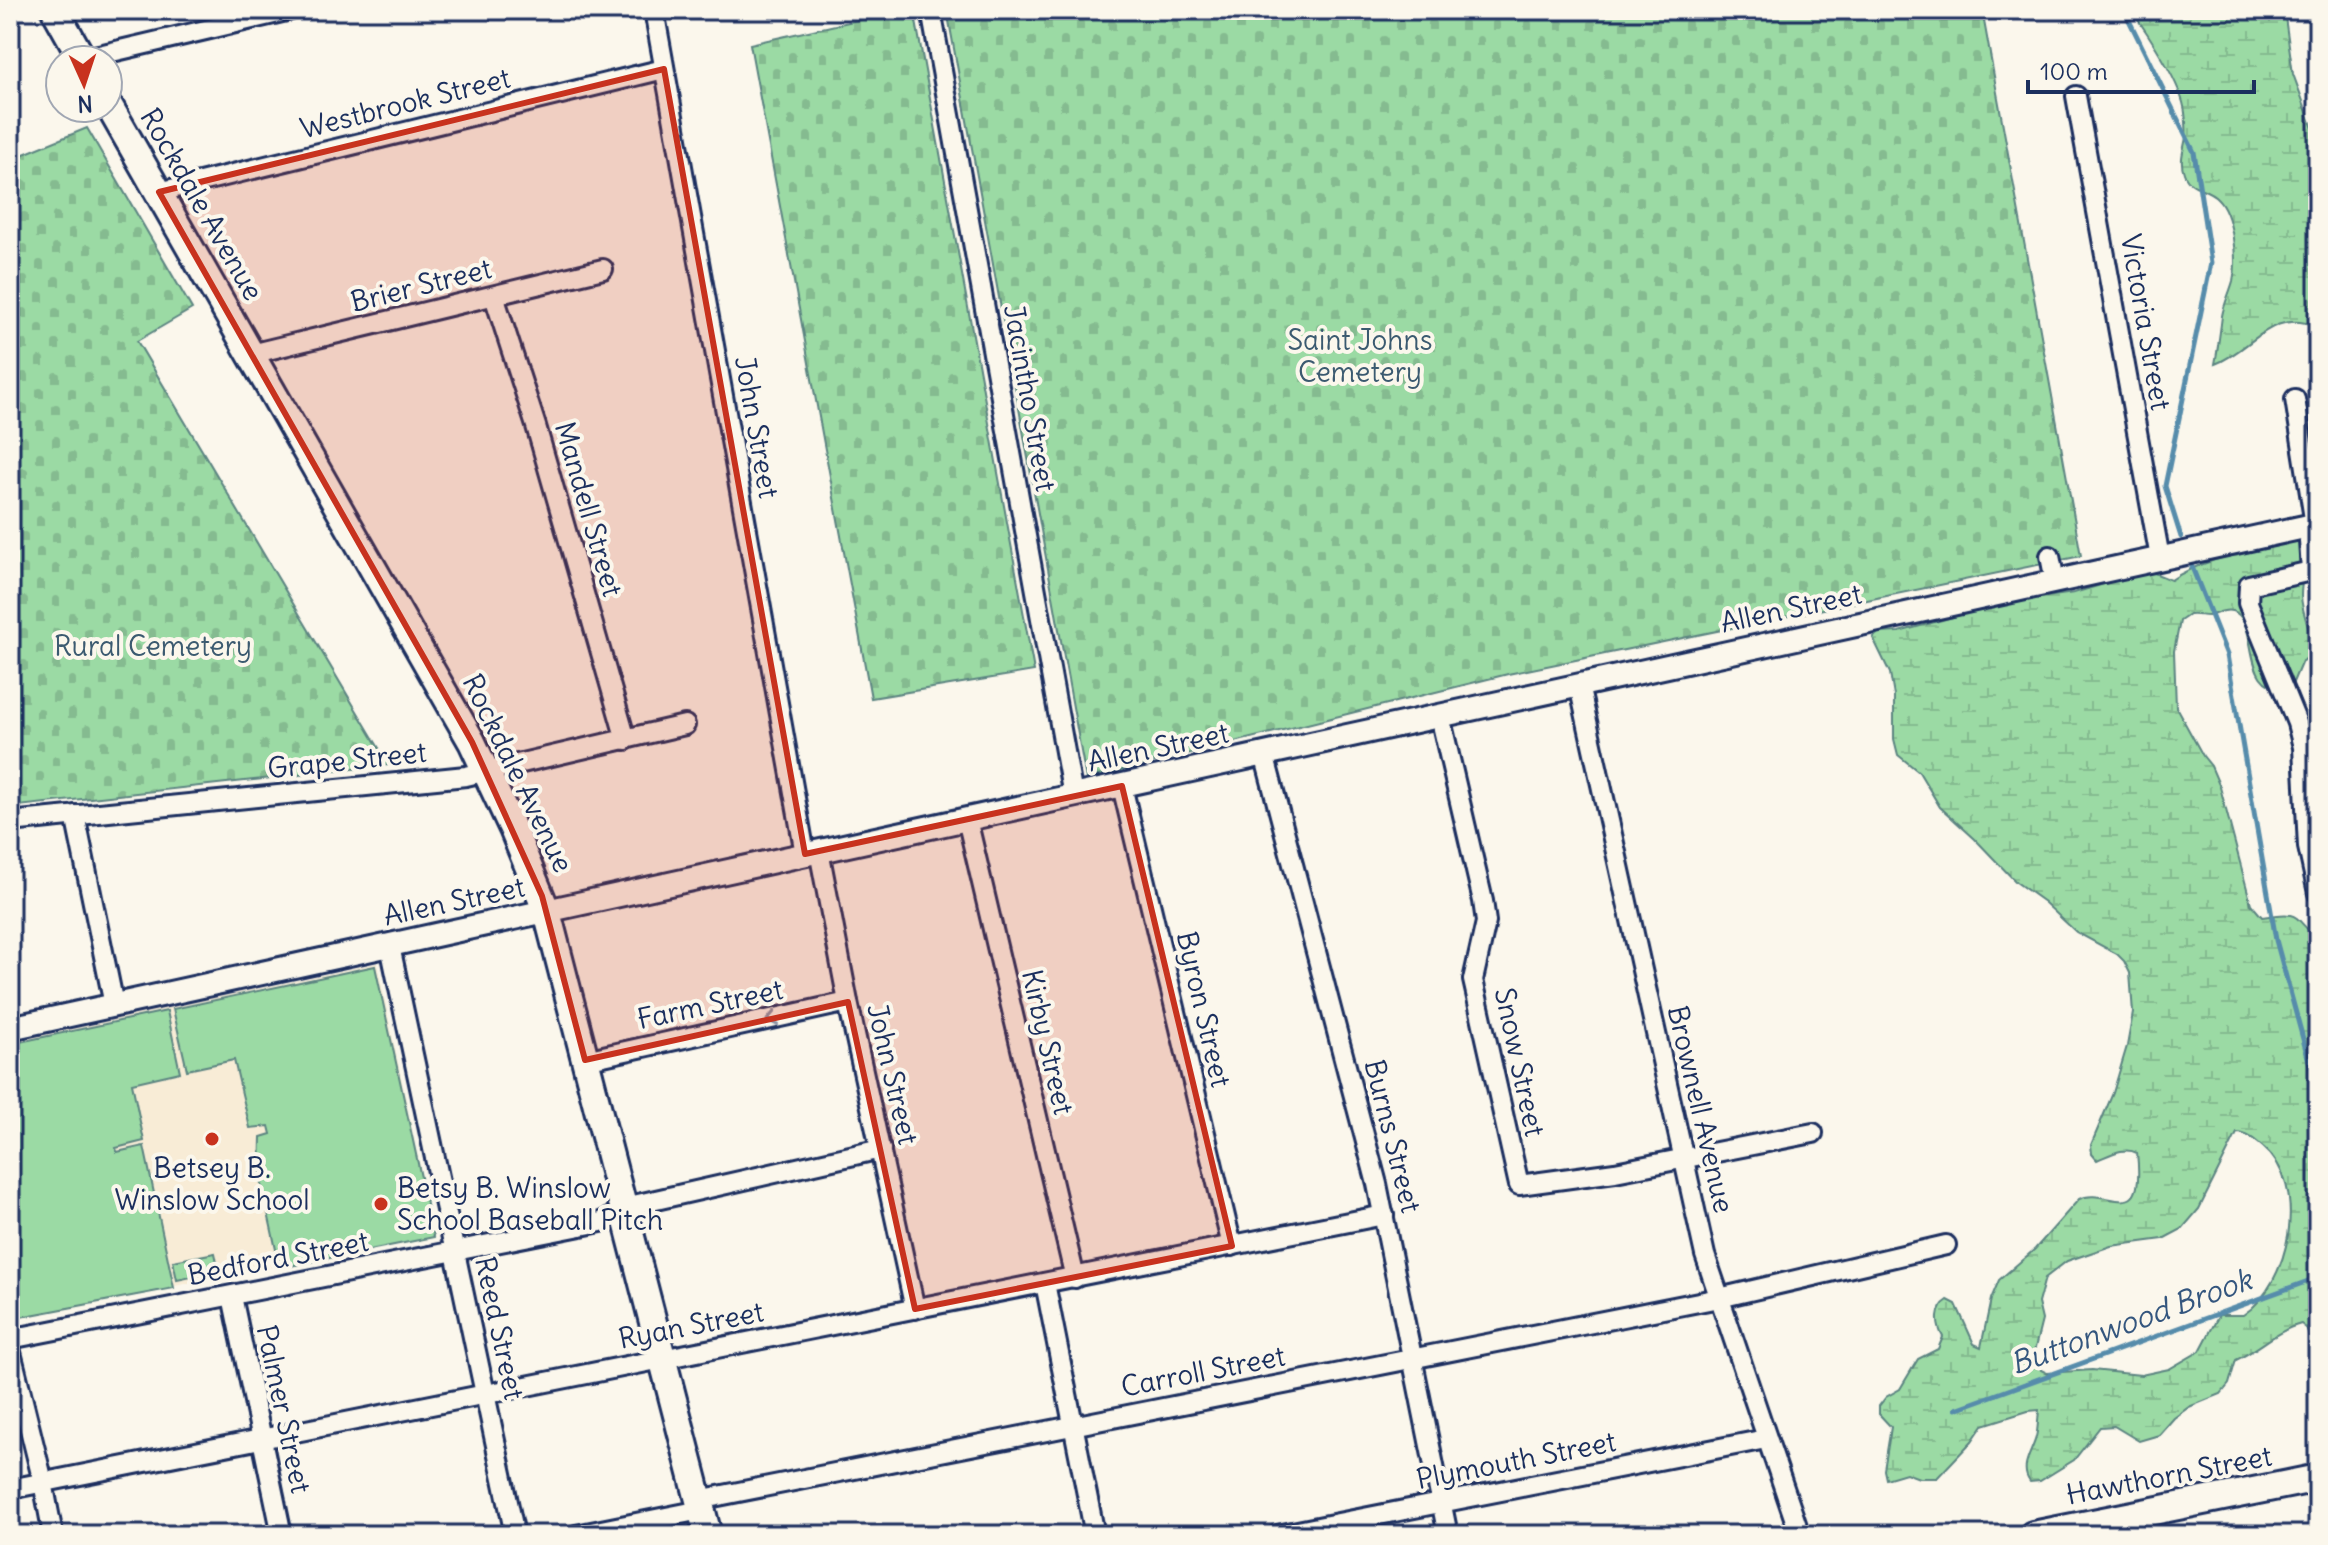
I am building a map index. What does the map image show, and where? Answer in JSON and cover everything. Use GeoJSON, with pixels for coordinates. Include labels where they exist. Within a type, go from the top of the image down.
{"type":"FeatureCollection","features":[{"type":"Feature","properties":{"kind":"main road"},"geometry":{"type":"LineString","coordinates":[[55,10],[73,44]]}},
{"type":"Feature","properties":{"kind":"main road","name":"Rockdale Avenue"},"geometry":{"type":"LineString","coordinates":[[120,124],[446,695],[486,771],[547,912],[702,1515]]}},
{"type":"Feature","properties":{"kind":"main road","name":"Hawthorn Street"},"geometry":{"type":"LineString","coordinates":[[2033,1535],[2318,1478]]}},
{"type":"Feature","properties":{"kind":"street"},"geometry":{"type":"LineString","coordinates":[[124,50],[291,10]]}},
{"type":"Feature","properties":{"kind":"street","name":"John Street"},"geometry":{"type":"LineString","coordinates":[[654,10],[812,852],[915,1309]]}},
{"type":"Feature","properties":{"kind":"street","name":"Jacintho Street"},"geometry":{"type":"LineString","coordinates":[[931,10],[1073,796]]}},
{"type":"Feature","properties":{"kind":"street","name":"Westbrook Street"},"geometry":{"type":"LineString","coordinates":[[159,192],[664,69]]}},
{"type":"Feature","properties":{"kind":"street","name":"Victoria Street"},"geometry":{"type":"LineString","coordinates":[[2076,96],[2160,558]]}},
{"type":"Feature","properties":{"kind":"street","name":"Brier Street"},"geometry":{"type":"LineString","coordinates":[[251,354],[603,269]]}},
{"type":"Feature","properties":{"kind":"street","name":"Mandell Street"},"geometry":{"type":"LineString","coordinates":[[494,296],[536,426],[626,740]]}},
{"type":"Feature","properties":{"kind":"street"},"geometry":{"type":"LineString","coordinates":[[2295,399],[2316,524],[2309,541],[2311,571],[2249,585],[2248,603],[2297,723],[2303,747],[2308,847],[2318,893]]}},
{"type":"Feature","properties":{"kind":"street","name":"Allen Street"},"geometry":{"type":"LineString","coordinates":[[10,1028],[2316,524]]}},
{"type":"Feature","properties":{"kind":"street"},"geometry":{"type":"LineString","coordinates":[[2050,556],[2055,581]]}},
{"type":"Feature","properties":{"kind":"street","name":"Brownell Avenue"},"geometry":{"type":"LineString","coordinates":[[1579,685],[1705,1255],[1800,1535]]}},
{"type":"Feature","properties":{"kind":"street","name":"Snow Street"},"geometry":{"type":"LineString","coordinates":[[1440,716],[1483,901],[1486,922],[1473,980],[1519,1185],[1615,1172],[1683,1158]]}},
{"type":"Feature","properties":{"kind":"street","name":"Grape Street"},"geometry":{"type":"LineString","coordinates":[[10,822],[449,778],[685,725]]}},
{"type":"Feature","properties":{"kind":"street","name":"Burns Street"},"geometry":{"type":"LineString","coordinates":[[1264,754],[1384,1215],[1448,1535]]}},
{"type":"Feature","properties":{"kind":"street","name":"Byron Street"},"geometry":{"type":"LineString","coordinates":[[1122,786],[1232,1246]]}},
{"type":"Feature","properties":{"kind":"street"},"geometry":{"type":"LineString","coordinates":[[75,815],[114,1005]]}},
{"type":"Feature","properties":{"kind":"street","name":"Kirby Street"},"geometry":{"type":"LineString","coordinates":[[967,819],[1075,1278]]}},
{"type":"Feature","properties":{"kind":"street","name":"Reed Street"},"geometry":{"type":"LineString","coordinates":[[390,946],[515,1535]]}},
{"type":"Feature","properties":{"kind":"street","name":"Farm Street"},"geometry":{"type":"LineString","coordinates":[[585,1060],[848,1002]]}},
{"type":"Feature","properties":{"kind":"street"},"geometry":{"type":"LineString","coordinates":[[1683,1158],[1813,1133]]}},
{"type":"Feature","properties":{"kind":"street","name":"Bedford Street"},"geometry":{"type":"LineString","coordinates":[[10,1339],[601,1222],[638,1204],[881,1149]]}},
{"type":"Feature","properties":{"kind":"street","name":"Ryan Street"},"geometry":{"type":"LineString","coordinates":[[10,1489],[1384,1215]]}},
{"type":"Feature","properties":{"kind":"street","name":"Carroll Street"},"geometry":{"type":"LineString","coordinates":[[576,1535],[702,1515],[1073,1425],[1719,1298],[1946,1245]]}},
{"type":"Feature","properties":{"kind":"street"},"geometry":{"type":"LineString","coordinates":[[1045,1283],[1095,1535]]}},
{"type":"Feature","properties":{"kind":"street","name":"Palmer Street"},"geometry":{"type":"LineString","coordinates":[[232,1296],[282,1535]]}},
{"type":"Feature","properties":{"kind":"street"},"geometry":{"type":"LineString","coordinates":[[10,1348],[53,1535]]}},
{"type":"Feature","properties":{"kind":"street","name":"Plymouth Street"},"geometry":{"type":"LineString","coordinates":[[1277,1535],[1766,1439]]}},
{"type":"Feature","properties":{"kind":"highlighted area"},"geometry":{"type":"Polygon","coordinates":[[[664,69],[805,854],[1122,786],[1232,1246],[915,1309],[848,1002],[585,1060],[542,896],[472,742],[159,192],[664,69]]]}},
{"type":"Feature","properties":{"kind":"shaded area","name":"Betsey B. Winslow School"},"geometry":{"type":"Polygon","coordinates":[[[377,963],[434,1235],[21,1316],[10,1265],[10,1042],[377,963]]]}},
{"type":"Feature","properties":{"kind":"green space"},"geometry":{"type":"Polygon","coordinates":[[[914,10],[1034,671],[871,698],[750,44],[914,10]]]}},
{"type":"Feature","properties":{"kind":"green space","name":"Saint Johns Cemetery"},"geometry":{"type":"Polygon","coordinates":[[[947,10],[1982,10],[2081,556],[1508,674],[1086,779],[947,10]]]}},
{"type":"Feature","properties":{"kind":"green space"},"geometry":{"type":"Polygon","coordinates":[[[2131,10],[2284,10],[2293,74],[2318,142],[2318,327],[2301,322],[2274,326],[2215,364],[2223,312],[2234,272],[2230,225],[2217,198],[2190,183],[2184,173],[2182,159],[2186,128],[2183,102],[2163,60],[2131,10]]]}},
{"type":"Feature","properties":{"kind":"green space","name":"Rural Cemetery"},"geometry":{"type":"Polygon","coordinates":[[[87,128],[192,309],[137,341],[389,765],[10,807],[10,142],[19,156],[87,128]]]}},
{"type":"Feature","properties":{"kind":"green space"},"geometry":{"type":"Polygon","coordinates":[[[2292,539],[2313,539],[2303,574],[2301,596],[2311,643],[2310,657],[2302,661],[2291,687],[2274,687],[2263,680],[2257,669],[2241,617],[2229,610],[2208,616],[2189,615],[2180,621],[2174,651],[2176,707],[2220,787],[2251,904],[2262,917],[2285,914],[2296,917],[2318,939],[2318,1361],[2306,1328],[2301,1324],[2292,1327],[2236,1360],[2229,1384],[2221,1394],[2189,1407],[2159,1435],[2139,1441],[2114,1426],[2100,1427],[2074,1460],[2040,1481],[2030,1482],[2026,1471],[2036,1437],[2039,1410],[1983,1425],[1937,1478],[1919,1478],[1906,1473],[1886,1479],[1884,1470],[1891,1427],[1879,1414],[1879,1406],[1886,1397],[1900,1389],[1918,1359],[1938,1349],[1943,1337],[1938,1317],[1944,1303],[1948,1300],[1956,1304],[1974,1344],[1981,1347],[1991,1299],[1999,1280],[2035,1249],[2079,1199],[2090,1196],[2130,1199],[2136,1192],[2138,1177],[2137,1153],[2122,1151],[2097,1160],[2092,1154],[2091,1145],[2113,1093],[2127,1046],[2133,1013],[2130,973],[2117,954],[2076,932],[2044,902],[2016,882],[1940,807],[1919,772],[1898,755],[1894,739],[1894,696],[1890,673],[1873,638],[1878,633],[1899,632],[2003,603],[2074,593],[2134,575],[2152,572],[2171,580],[2199,565],[2292,539]],[[2237,1133],[2199,1209],[2182,1229],[2163,1239],[2111,1246],[2067,1261],[2045,1278],[2038,1303],[2042,1320],[2033,1356],[2041,1370],[2047,1373],[2092,1370],[2141,1375],[2169,1369],[2200,1351],[2219,1315],[2243,1315],[2259,1300],[2273,1281],[2282,1259],[2290,1209],[2278,1164],[2257,1142],[2237,1133]]]}},
{"type":"Feature","properties":{"kind":"green space"},"geometry":{"type":"Polygon","coordinates":[[[375,966],[434,1237],[280,1268],[260,1176],[261,1137],[271,1134],[269,1126],[250,1128],[234,1060],[187,1070],[173,1009],[375,966]]]}},
{"type":"Feature","properties":{"kind":"green space"},"geometry":{"type":"Polygon","coordinates":[[[167,1011],[180,1072],[132,1083],[144,1141],[116,1148],[117,1152],[144,1146],[174,1288],[20,1317],[10,1269],[10,1044],[167,1011]]]}},
{"type":"Feature","properties":{"kind":"green space"},"geometry":{"type":"Polygon","coordinates":[[[215,1253],[219,1271],[177,1280],[173,1261],[215,1253]]]}},
{"type":"Feature","properties":{"kind":"waterway","name":"Buttonwood Brook"},"geometry":{"type":"LineString","coordinates":[[2124,10],[2194,152],[2211,263],[2165,486],[2181,537]]}},
{"type":"Feature","properties":{"kind":"waterway","name":"Buttonwood Brook"},"geometry":{"type":"LineString","coordinates":[[2192,567],[2227,655],[2276,940],[2318,1094]]}},
{"type":"Feature","properties":{"kind":"waterway","name":"Buttonwood Brook"},"geometry":{"type":"LineString","coordinates":[[1956,1409],[2311,1280],[2318,1271]]}},
{"type":"Feature","properties":{"kind":"place","name":"Betsey B. Winslow School"},"geometry":{"type":"Point","coordinates":[212,1139]}},
{"type":"Feature","properties":{"kind":"place","name":"Betsy B. Winslow School Baseball Pitch"},"geometry":{"type":"Point","coordinates":[381,1204]}}]}
